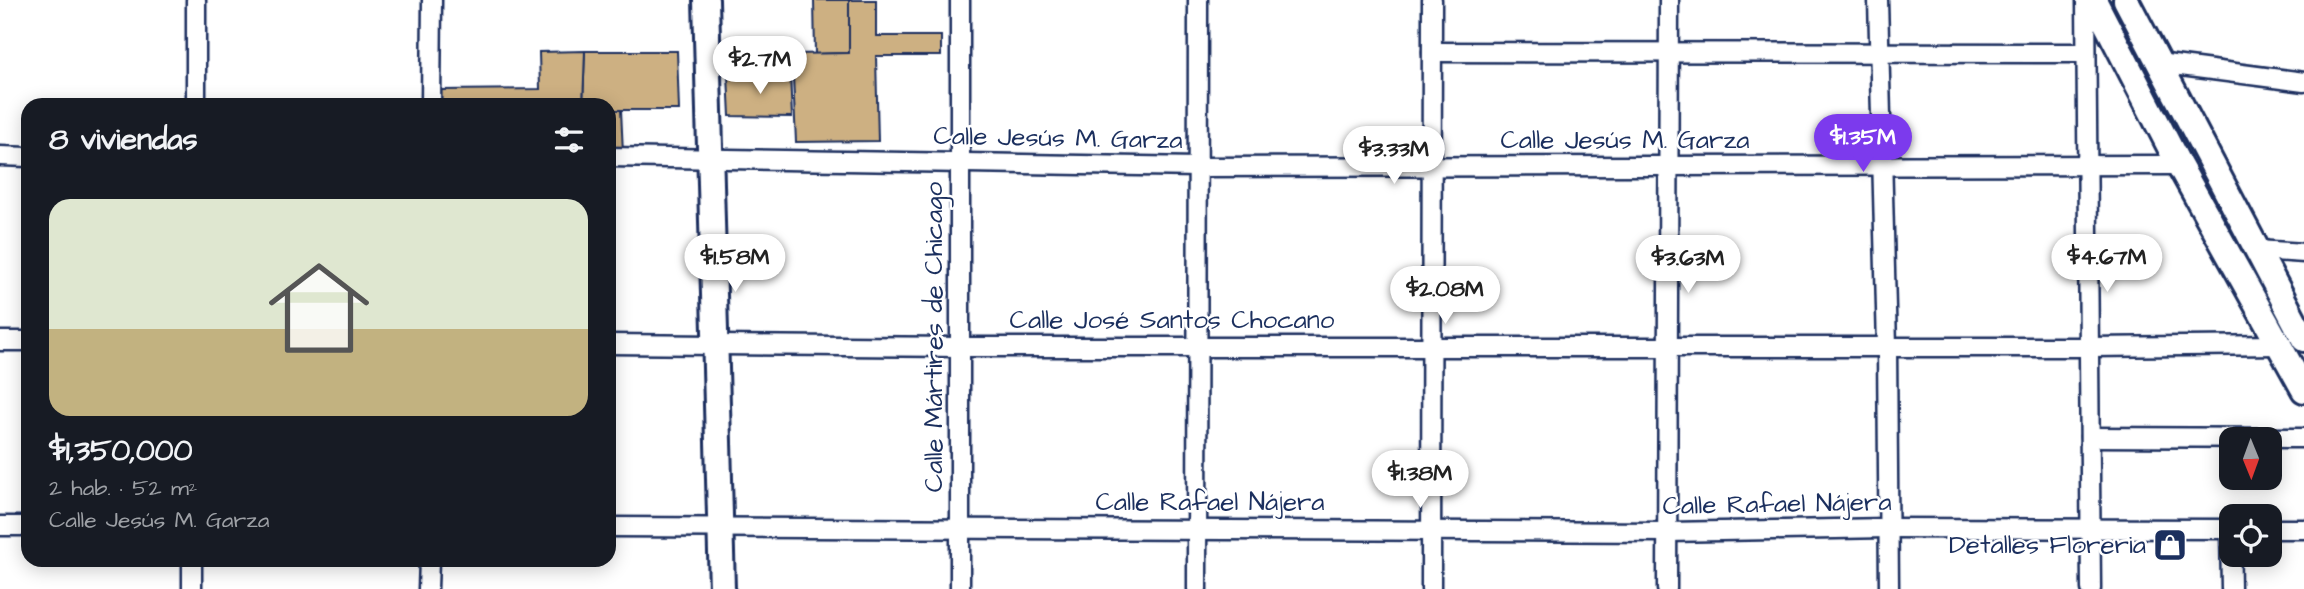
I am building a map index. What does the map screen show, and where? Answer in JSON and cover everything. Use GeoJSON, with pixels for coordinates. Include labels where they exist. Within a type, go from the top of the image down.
{"type":"FeatureCollection","features":[{"type":"Feature","properties":{"kind":"main road"},"geometry":{"type":"LineString","coordinates":[[706,0],[722,589]]}},
{"type":"Feature","properties":{"kind":"main road"},"geometry":{"type":"LineString","coordinates":[[2094,0],[2179,165],[2292,342]]}},
{"type":"Feature","properties":{"kind":"main road"},"geometry":{"type":"LineString","coordinates":[[2126,0],[2257,250],[2292,342],[2304,390]]}},
{"type":"Feature","properties":{"kind":"street"},"geometry":{"type":"LineString","coordinates":[[196,0],[196,98]]}},
{"type":"Feature","properties":{"kind":"street"},"geometry":{"type":"LineString","coordinates":[[431,98],[432,0]]}},
{"type":"Feature","properties":{"kind":"street","name":"Calle Mártires de Chicago"},"geometry":{"type":"LineString","coordinates":[[960,0],[960,589]]}},
{"type":"Feature","properties":{"kind":"street"},"geometry":{"type":"LineString","coordinates":[[1197,589],[1198,0]]}},
{"type":"Feature","properties":{"kind":"street"},"geometry":{"type":"LineString","coordinates":[[1431,589],[1432,0]]}},
{"type":"Feature","properties":{"kind":"street"},"geometry":{"type":"LineString","coordinates":[[1667,589],[1670,0]]}},
{"type":"Feature","properties":{"kind":"street"},"geometry":{"type":"LineString","coordinates":[[1878,0],[1887,347],[1889,589]]}},
{"type":"Feature","properties":{"kind":"street"},"geometry":{"type":"LineString","coordinates":[[2085,0],[2091,589]]}},
{"type":"Feature","properties":{"kind":"street"},"geometry":{"type":"LineString","coordinates":[[1432,52],[2085,53]]}},
{"type":"Feature","properties":{"kind":"street"},"geometry":{"type":"LineString","coordinates":[[2158,63],[2304,82]]}},
{"type":"Feature","properties":{"kind":"street"},"geometry":{"type":"LineString","coordinates":[[0,156],[21,156]]}},
{"type":"Feature","properties":{"kind":"street","name":"Calle Jesús M. Garza"},"geometry":{"type":"LineString","coordinates":[[616,158],[1198,167],[2179,165]]}},
{"type":"Feature","properties":{"kind":"street"},"geometry":{"type":"LineString","coordinates":[[2257,250],[2304,253]]}},
{"type":"Feature","properties":{"kind":"street"},"geometry":{"type":"LineString","coordinates":[[0,341],[21,341]]}},
{"type":"Feature","properties":{"kind":"street","name":"Calle José Santos Chocano"},"geometry":{"type":"LineString","coordinates":[[616,344],[961,347],[2089,347],[2292,342]]}},
{"type":"Feature","properties":{"kind":"street"},"geometry":{"type":"LineString","coordinates":[[2090,437],[2304,438]]}},
{"type":"Feature","properties":{"kind":"street"},"geometry":{"type":"LineString","coordinates":[[0,526],[21,526]]}},
{"type":"Feature","properties":{"kind":"street","name":"Calle Rafael Nájera"},"geometry":{"type":"LineString","coordinates":[[616,527],[1668,532],[1887,528],[2219,529]]}},
{"type":"Feature","properties":{"kind":"street"},"geometry":{"type":"LineString","coordinates":[[2282,529],[2304,529]]}},
{"type":"Feature","properties":{"kind":"street"},"geometry":{"type":"LineString","coordinates":[[192,567],[192,589]]}},
{"type":"Feature","properties":{"kind":"street"},"geometry":{"type":"LineString","coordinates":[[428,589],[429,567]]}},
{"type":"Feature","properties":{"kind":"street"},"geometry":{"type":"LineString","coordinates":[[2231,567],[2231,589]]}},
{"type":"Feature","properties":{"kind":"green space"},"geometry":{"type":"Polygon","coordinates":[[[2103,0],[2118,0],[2194,156],[2186,157],[2103,0]]]}},
{"type":"Feature","properties":{"kind":"building"},"geometry":{"type":"Polygon","coordinates":[[[814,0],[849,0],[849,53],[815,54],[814,0]]]}},
{"type":"Feature","properties":{"kind":"building"},"geometry":{"type":"Polygon","coordinates":[[[849,0],[876,0],[876,36],[941,36],[941,56],[876,56],[878,141],[796,142],[792,54],[849,53],[849,0]]]}},
{"type":"Feature","properties":{"kind":"building"},"geometry":{"type":"Polygon","coordinates":[[[585,51],[677,51],[679,110],[616,110],[616,98],[583,98],[585,51]]]}},
{"type":"Feature","properties":{"kind":"building"},"geometry":{"type":"Polygon","coordinates":[[[585,51],[583,98],[440,98],[440,90],[540,89],[539,52],[585,51]]]}},
{"type":"Feature","properties":{"kind":"building"},"geometry":{"type":"Polygon","coordinates":[[[727,52],[789,52],[790,75],[728,75],[727,52]]]}},
{"type":"Feature","properties":{"kind":"building"},"geometry":{"type":"Polygon","coordinates":[[[728,75],[790,75],[792,117],[730,116],[728,75]]]}},
{"type":"Feature","properties":{"kind":"building"},"geometry":{"type":"Polygon","coordinates":[[[616,110],[621,110],[623,153],[616,153],[616,110]]]}},
{"type":"Feature","properties":{"kind":"place","name":"Detalles Floreria"},"geometry":{"type":"Point","coordinates":[2170,545]}}]}
